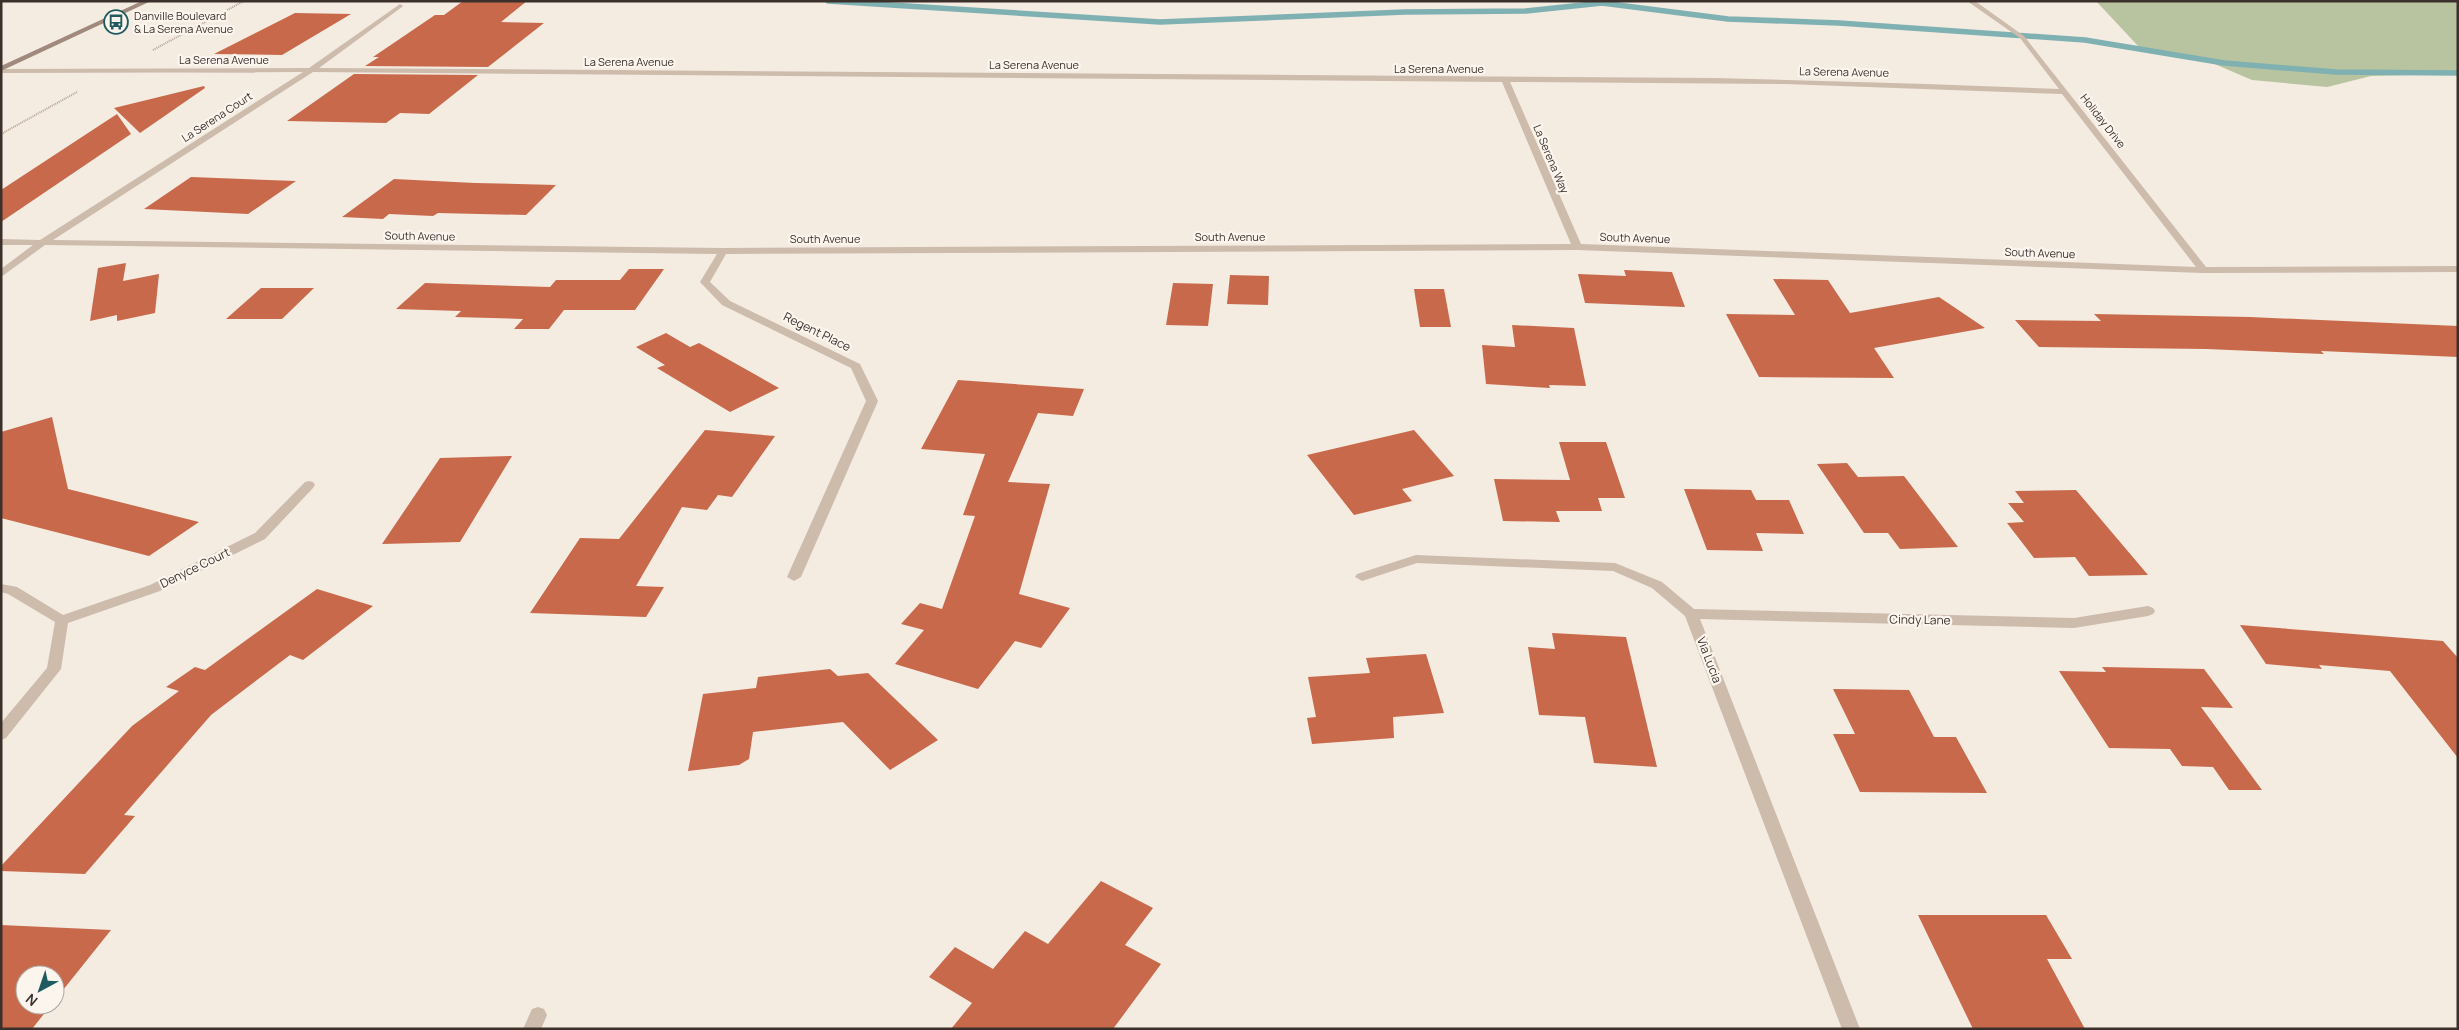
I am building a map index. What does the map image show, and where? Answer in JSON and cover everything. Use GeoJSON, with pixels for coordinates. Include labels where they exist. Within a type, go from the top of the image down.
{"type":"FeatureCollection","features":[{"type":"Feature","properties":{"kind":"main road"},"geometry":{"type":"LineString","coordinates":[[1,70],[148,1]]}},
{"type":"Feature","properties":{"kind":"street","name":"Holiday Drive"},"geometry":{"type":"LineString","coordinates":[[1970,1],[2019,35],[2066,92],[2203,270]]}},
{"type":"Feature","properties":{"kind":"street","name":"La Serena Court"},"geometry":{"type":"LineString","coordinates":[[1,274],[43,242],[311,70],[400,6]]}},
{"type":"Feature","properties":{"kind":"street","name":"La Serena Avenue"},"geometry":{"type":"LineString","coordinates":[[1,70],[311,70],[1505,80],[1650,79],[1963,86],[2066,92]]}},
{"type":"Feature","properties":{"kind":"street","name":"La Serena Way"},"geometry":{"type":"LineString","coordinates":[[1505,80],[1577,247]]}},
{"type":"Feature","properties":{"kind":"street","name":"South Avenue"},"geometry":{"type":"LineString","coordinates":[[1,242],[723,251],[1577,247],[2203,270],[2458,269]]}},
{"type":"Feature","properties":{"kind":"street","name":"Regent Place"},"geometry":{"type":"LineString","coordinates":[[723,251],[705,282],[726,304],[856,366],[872,401],[794,577]]}},
{"type":"Feature","properties":{"kind":"street","name":"Denyce Court"},"geometry":{"type":"LineString","coordinates":[[62,620],[155,588],[260,536],[309,486]]}},
{"type":"Feature","properties":{"kind":"street","name":"Via Lucia"},"geometry":{"type":"LineString","coordinates":[[1362,577],[1416,559],[1615,567],[1657,585],[1691,614],[1851,1029]]}},
{"type":"Feature","properties":{"kind":"street"},"geometry":{"type":"LineString","coordinates":[[1,588],[12,590],[62,620],[54,669],[1,734]]}},
{"type":"Feature","properties":{"kind":"street","name":"Cindy Lane"},"geometry":{"type":"LineString","coordinates":[[1691,614],[2074,623],[2148,611]]}},
{"type":"Feature","properties":{"kind":"green space"},"geometry":{"type":"Polygon","coordinates":[[[2096,1],[2458,1],[2458,74],[2371,76],[2327,87],[2252,80],[2203,59],[2139,47],[2096,1]]]}},
{"type":"Feature","properties":{"kind":"building"},"geometry":{"type":"Polygon","coordinates":[[[463,1],[527,1],[501,22],[544,23],[488,67],[365,66],[379,57],[373,57],[435,15],[444,15],[463,1]]]}},
{"type":"Feature","properties":{"kind":"building"},"geometry":{"type":"Polygon","coordinates":[[[295,13],[351,14],[282,55],[214,54],[295,13]]]}},
{"type":"Feature","properties":{"kind":"building"},"geometry":{"type":"Polygon","coordinates":[[[354,74],[478,75],[429,114],[400,113],[386,123],[287,121],[354,74]]]}},
{"type":"Feature","properties":{"kind":"building"},"geometry":{"type":"Polygon","coordinates":[[[204,86],[205,88],[140,133],[114,108],[204,86]]]}},
{"type":"Feature","properties":{"kind":"building"},"geometry":{"type":"Polygon","coordinates":[[[117,114],[131,134],[1,222],[1,190],[117,114]]]}},
{"type":"Feature","properties":{"kind":"building"},"geometry":{"type":"Polygon","coordinates":[[[191,177],[296,181],[248,214],[144,209],[191,177]]]}},
{"type":"Feature","properties":{"kind":"building"},"geometry":{"type":"Polygon","coordinates":[[[394,179],[556,185],[526,215],[438,213],[433,216],[389,214],[383,219],[342,217],[394,179]]]}},
{"type":"Feature","properties":{"kind":"building"},"geometry":{"type":"Polygon","coordinates":[[[126,263],[123,281],[159,274],[155,313],[117,321],[117,315],[90,321],[98,268],[126,263]]]}},
{"type":"Feature","properties":{"kind":"building"},"geometry":{"type":"Polygon","coordinates":[[[629,269],[664,269],[635,310],[564,310],[549,329],[514,329],[523,319],[455,317],[461,311],[396,309],[425,283],[550,287],[556,280],[620,280],[629,269]]]}},
{"type":"Feature","properties":{"kind":"building"},"geometry":{"type":"Polygon","coordinates":[[[1624,270],[1672,272],[1685,307],[1585,303],[1578,274],[1626,276],[1624,270]]]}},
{"type":"Feature","properties":{"kind":"building"},"geometry":{"type":"Polygon","coordinates":[[[1230,275],[1269,276],[1268,305],[1227,304],[1230,275]]]}},
{"type":"Feature","properties":{"kind":"building"},"geometry":{"type":"Polygon","coordinates":[[[1773,279],[1828,280],[1850,313],[1939,297],[1985,328],[1874,348],[1894,378],[1759,377],[1726,314],[1795,315],[1773,279]]]}},
{"type":"Feature","properties":{"kind":"building"},"geometry":{"type":"Polygon","coordinates":[[[1173,283],[1213,284],[1208,326],[1166,325],[1173,283]]]}},
{"type":"Feature","properties":{"kind":"building"},"geometry":{"type":"Polygon","coordinates":[[[261,288],[314,288],[282,319],[226,319],[261,288]]]}},
{"type":"Feature","properties":{"kind":"building"},"geometry":{"type":"Polygon","coordinates":[[[1414,289],[1444,289],[1451,327],[1420,327],[1414,289]]]}},
{"type":"Feature","properties":{"kind":"building"},"geometry":{"type":"Polygon","coordinates":[[[2094,314],[2250,317],[2458,326],[2458,357],[2321,351],[2324,354],[2207,349],[2039,347],[2015,320],[2101,321],[2094,314]]]}},
{"type":"Feature","properties":{"kind":"building"},"geometry":{"type":"Polygon","coordinates":[[[1512,325],[1574,328],[1586,386],[1549,385],[1550,388],[1486,384],[1482,345],[1515,347],[1512,325]]]}},
{"type":"Feature","properties":{"kind":"building"},"geometry":{"type":"Polygon","coordinates":[[[666,333],[690,347],[699,343],[779,388],[730,412],[657,368],[665,365],[636,347],[666,333]]]}},
{"type":"Feature","properties":{"kind":"building"},"geometry":{"type":"Polygon","coordinates":[[[958,380],[1084,389],[1073,416],[1038,413],[1008,482],[1050,484],[1019,594],[1070,608],[1041,648],[1015,641],[978,689],[895,664],[924,630],[901,624],[920,603],[942,609],[975,516],[963,515],[985,454],[921,449],[958,380]]]}},
{"type":"Feature","properties":{"kind":"building"},"geometry":{"type":"Polygon","coordinates":[[[52,417],[68,489],[199,522],[149,556],[1,518],[1,432],[52,417]]]}},
{"type":"Feature","properties":{"kind":"building"},"geometry":{"type":"Polygon","coordinates":[[[705,430],[775,436],[732,497],[718,495],[707,510],[682,507],[636,586],[664,587],[646,617],[530,613],[580,538],[619,539],[705,430]]]}},
{"type":"Feature","properties":{"kind":"building"},"geometry":{"type":"Polygon","coordinates":[[[1414,430],[1454,476],[1402,489],[1412,501],[1354,515],[1307,455],[1414,430]]]}},
{"type":"Feature","properties":{"kind":"building"},"geometry":{"type":"Polygon","coordinates":[[[1559,442],[1606,442],[1625,498],[1598,498],[1602,511],[1556,511],[1560,522],[1503,521],[1494,479],[1570,480],[1559,442]]]}},
{"type":"Feature","properties":{"kind":"building"},"geometry":{"type":"Polygon","coordinates":[[[512,456],[460,542],[382,544],[440,458],[512,456]]]}},
{"type":"Feature","properties":{"kind":"building"},"geometry":{"type":"Polygon","coordinates":[[[1847,463],[1858,477],[1904,476],[1958,547],[1900,549],[1888,533],[1864,533],[1817,464],[1847,463]]]}},
{"type":"Feature","properties":{"kind":"building"},"geometry":{"type":"Polygon","coordinates":[[[1684,489],[1751,490],[1756,500],[1789,500],[1804,534],[1756,533],[1763,551],[1707,550],[1684,489]]]}},
{"type":"Feature","properties":{"kind":"building"},"geometry":{"type":"Polygon","coordinates":[[[2076,490],[2148,575],[2089,576],[2075,557],[2034,558],[2007,523],[2024,522],[2008,503],[2024,503],[2015,491],[2076,490]]]}},
{"type":"Feature","properties":{"kind":"building"},"geometry":{"type":"Polygon","coordinates":[[[317,589],[373,606],[303,660],[290,655],[211,715],[124,815],[135,816],[85,874],[1,871],[1,866],[132,726],[179,691],[166,687],[195,667],[205,670],[317,589]]]}},
{"type":"Feature","properties":{"kind":"building"},"geometry":{"type":"Polygon","coordinates":[[[2240,625],[2443,641],[2458,658],[2458,758],[2390,671],[2319,665],[2322,669],[2266,664],[2240,625]]]}},
{"type":"Feature","properties":{"kind":"building"},"geometry":{"type":"Polygon","coordinates":[[[1552,633],[1626,637],[1657,767],[1594,763],[1585,717],[1539,715],[1528,647],[1555,649],[1552,633]]]}},
{"type":"Feature","properties":{"kind":"building"},"geometry":{"type":"Polygon","coordinates":[[[1426,654],[1444,713],[1393,717],[1394,738],[1312,744],[1307,718],[1316,717],[1308,677],[1370,673],[1366,658],[1426,654]]]}},
{"type":"Feature","properties":{"kind":"building"},"geometry":{"type":"Polygon","coordinates":[[[2102,667],[2204,669],[2233,708],[2201,707],[2262,790],[2229,790],[2213,767],[2182,766],[2170,749],[2109,748],[2059,671],[2106,672],[2102,667]]]}},
{"type":"Feature","properties":{"kind":"building"},"geometry":{"type":"Polygon","coordinates":[[[830,669],[838,676],[868,673],[938,740],[890,770],[843,722],[753,732],[749,759],[739,765],[688,771],[703,694],[756,688],[758,677],[830,669]]]}},
{"type":"Feature","properties":{"kind":"building"},"geometry":{"type":"Polygon","coordinates":[[[1833,689],[1909,690],[1934,737],[1956,737],[1987,793],[1860,792],[1833,734],[1855,734],[1833,689]]]}},
{"type":"Feature","properties":{"kind":"building"},"geometry":{"type":"Polygon","coordinates":[[[1101,881],[1153,908],[1125,945],[1161,964],[1113,1029],[951,1029],[972,1003],[929,977],[955,947],[993,969],[1025,931],[1048,944],[1101,881]]]}},
{"type":"Feature","properties":{"kind":"building"},"geometry":{"type":"Polygon","coordinates":[[[1918,915],[2046,915],[2072,959],[2047,959],[2085,1029],[1973,1029],[1918,915]]]}},
{"type":"Feature","properties":{"kind":"building"},"geometry":{"type":"Polygon","coordinates":[[[1,925],[111,930],[65,988],[65,965],[15,965],[15,1015],[43,1015],[32,1029],[1,1029],[1,925]]]}},
{"type":"Feature","properties":{"kind":"waterway"},"geometry":{"type":"LineString","coordinates":[[828,1],[1160,22],[1405,12],[1526,11],[1602,3],[1728,19],[1839,23],[2085,40],[2224,63],[2336,72],[2458,73]]}},
{"type":"Feature","properties":{"kind":"place","name":"Danville Boulevard & La Serena Avenue"},"geometry":{"type":"Point","coordinates":[116,22]}}]}
